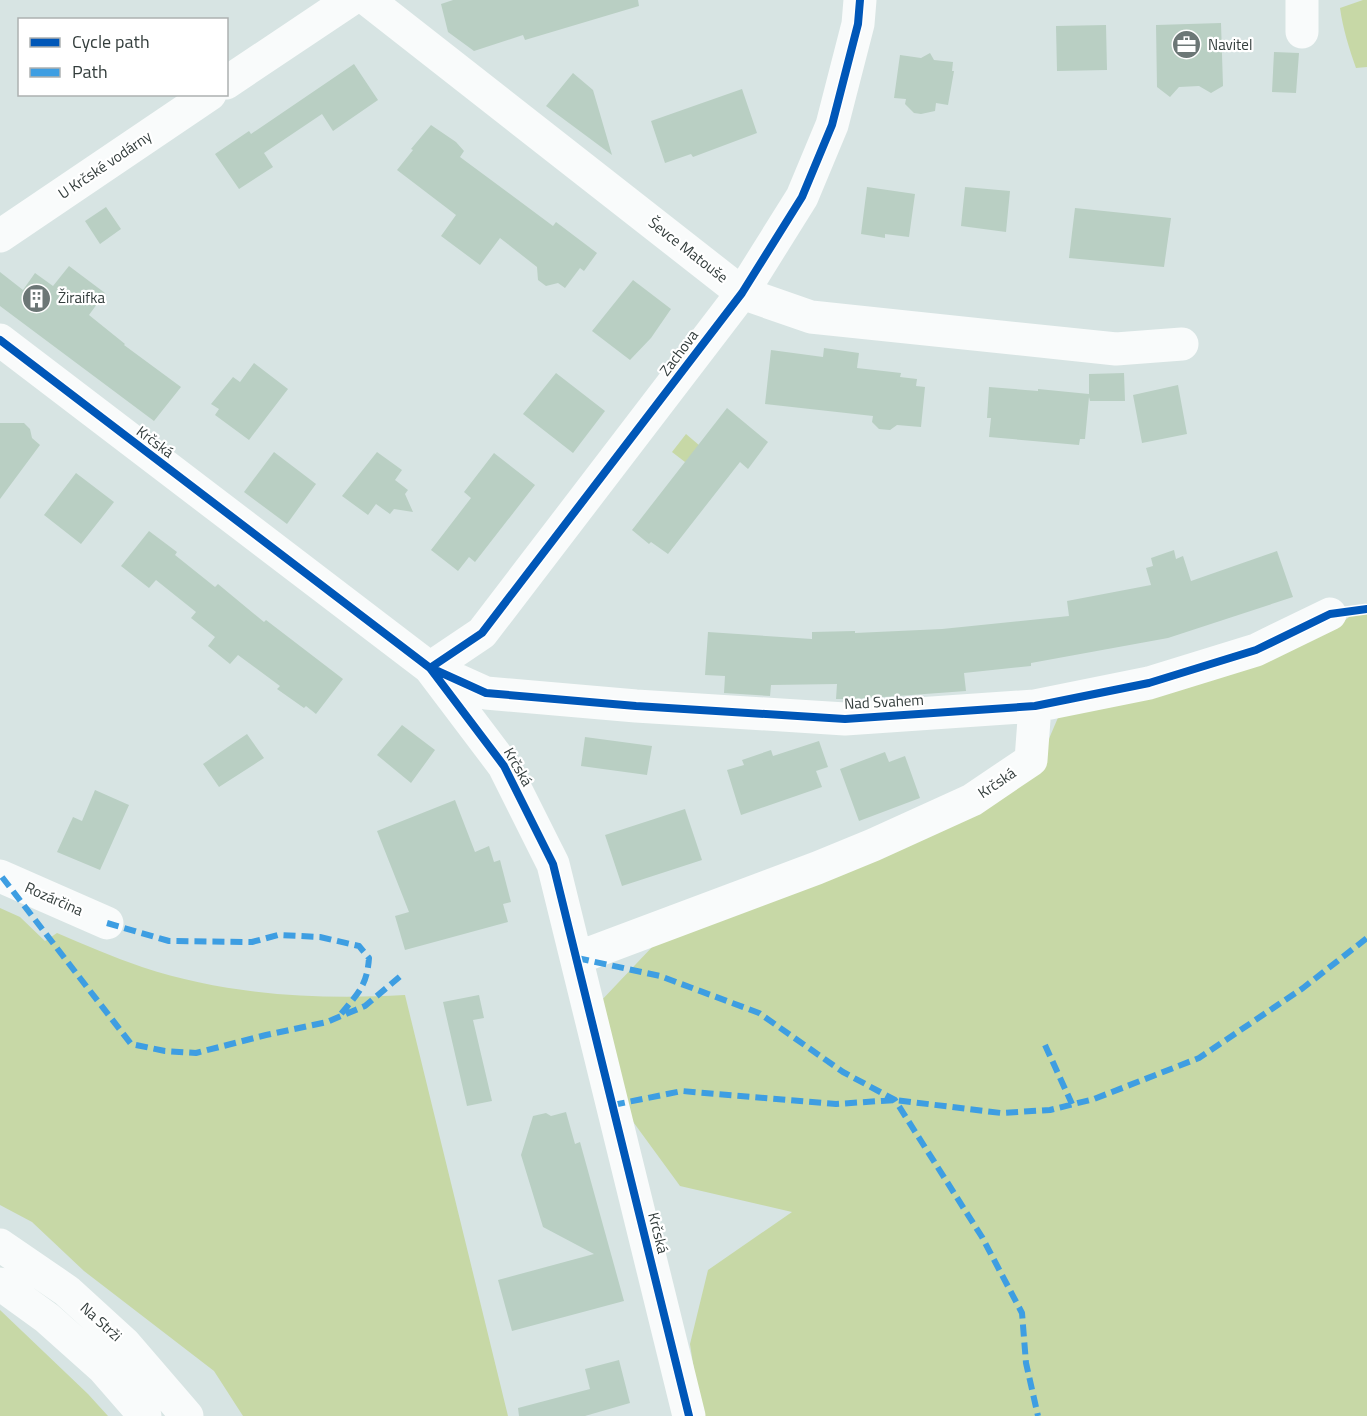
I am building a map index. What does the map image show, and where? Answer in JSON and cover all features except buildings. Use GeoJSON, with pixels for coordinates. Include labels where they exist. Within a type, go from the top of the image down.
{"type":"FeatureCollection","features":[{"type":"Feature","properties":{"kind":"street"},"geometry":{"type":"LineString","coordinates":[[228,82],[350,0]]}},
{"type":"Feature","properties":{"kind":"street","name":"Ševce Matouše"},"geometry":{"type":"LineString","coordinates":[[368,0],[742,293],[811,317],[1116,349],[1182,344]]}},
{"type":"Feature","properties":{"kind":"street","name":"Zachova"},"geometry":{"type":"LineString","coordinates":[[430,668],[482,633],[742,293],[802,197],[832,125],[858,24],[860,0]]}},
{"type":"Feature","properties":{"kind":"street"},"geometry":{"type":"LineString","coordinates":[[1302,0],[1302,32]]}},
{"type":"Feature","properties":{"kind":"street","name":"U Krčské vodárny"},"geometry":{"type":"LineString","coordinates":[[0,236],[207,96]]}},
{"type":"Feature","properties":{"kind":"street","name":"Krčská"},"geometry":{"type":"LineString","coordinates":[[0,340],[430,668],[504,766],[553,864],[689,1416]]}},
{"type":"Feature","properties":{"kind":"street","name":"Nad Svahem"},"geometry":{"type":"LineString","coordinates":[[430,668],[486,693],[845,719],[1035,706],[1149,683],[1256,650],[1330,614]]}},
{"type":"Feature","properties":{"kind":"street","name":"Krčská"},"geometry":{"type":"LineString","coordinates":[[577,958],[817,868],[972,800],[1031,760],[1035,706]]}},
{"type":"Feature","properties":{"kind":"street","name":"Rozárčina"},"geometry":{"type":"LineString","coordinates":[[0,876],[107,923]]}},
{"type":"Feature","properties":{"kind":"street","name":"Na Strži"},"geometry":{"type":"LineString","coordinates":[[0,1245],[67,1291],[124,1344],[187,1416]]}},
{"type":"Feature","properties":{"kind":"street"},"geometry":{"type":"LineString","coordinates":[[0,1284],[47,1318],[103,1368],[145,1416]]}},
{"type":"Feature","properties":{"kind":"green space"},"geometry":{"type":"Polygon","coordinates":[[[1367,0],[1367,67],[1356,68],[1346,38],[1340,8],[1367,0]]]}},
{"type":"Feature","properties":{"kind":"green space"},"geometry":{"type":"Polygon","coordinates":[[[686,434],[713,457],[685,462],[672,452],[686,434]]]}},
{"type":"Feature","properties":{"kind":"green space"},"geometry":{"type":"Polygon","coordinates":[[[1367,603],[1367,1416],[701,1416],[690,1344],[708,1270],[792,1212],[680,1186],[623,1108],[599,1003],[654,945],[1033,776],[1060,713],[1264,661],[1344,621],[1367,603]]]}},
{"type":"Feature","properties":{"kind":"green space"},"geometry":{"type":"Polygon","coordinates":[[[0,908],[20,917],[45,941],[57,933],[142,967],[206,984],[305,996],[405,995],[508,1416],[243,1416],[214,1371],[84,1271],[32,1222],[0,1205],[0,908]]]}},
{"type":"Feature","properties":{"kind":"green space"},"geometry":{"type":"Polygon","coordinates":[[[0,1310],[88,1394],[108,1416],[0,1416],[0,1310]]]}},
{"type":"Feature","properties":{"kind":"marked path"},"geometry":{"type":"LineString","coordinates":[[2,877],[131,1044],[165,1051],[196,1053],[327,1022],[365,1006],[403,974]]}},
{"type":"Feature","properties":{"kind":"marked path"},"geometry":{"type":"LineString","coordinates":[[107,923],[169,941],[252,942],[278,935],[320,937],[359,946],[369,958],[366,976],[361,989],[341,1014]]}},
{"type":"Feature","properties":{"kind":"marked path"},"geometry":{"type":"LineString","coordinates":[[613,1105],[682,1091],[836,1104],[895,1100],[1001,1113],[1050,1110],[1094,1099],[1199,1058],[1303,988],[1367,938]]}},
{"type":"Feature","properties":{"kind":"marked path"},"geometry":{"type":"LineString","coordinates":[[577,958],[660,976],[759,1013],[843,1072],[895,1100],[982,1237],[1022,1313],[1026,1363],[1038,1416]]}},
{"type":"Feature","properties":{"kind":"marked path"},"geometry":{"type":"LineString","coordinates":[[1045,1045],[1072,1104]]}},
{"type":"Feature","properties":{"kind":"cycle path"},"geometry":{"type":"LineString","coordinates":[[430,668],[482,633],[742,293],[802,197],[832,125],[858,24],[860,0]]}},
{"type":"Feature","properties":{"kind":"cycle path"},"geometry":{"type":"LineString","coordinates":[[0,340],[430,668],[504,766],[553,864],[689,1416]]}},
{"type":"Feature","properties":{"kind":"cycle path"},"geometry":{"type":"LineString","coordinates":[[433,669],[486,693],[636,706],[845,719],[1035,706],[1149,683],[1256,650],[1330,614],[1367,609]]}},
{"type":"Feature","properties":{"kind":"place","name":"Navitel"},"geometry":{"type":"Point","coordinates":[1187,45]}},
{"type":"Feature","properties":{"kind":"place","name":"Žiraifka"},"geometry":{"type":"Point","coordinates":[37,298]}}]}
